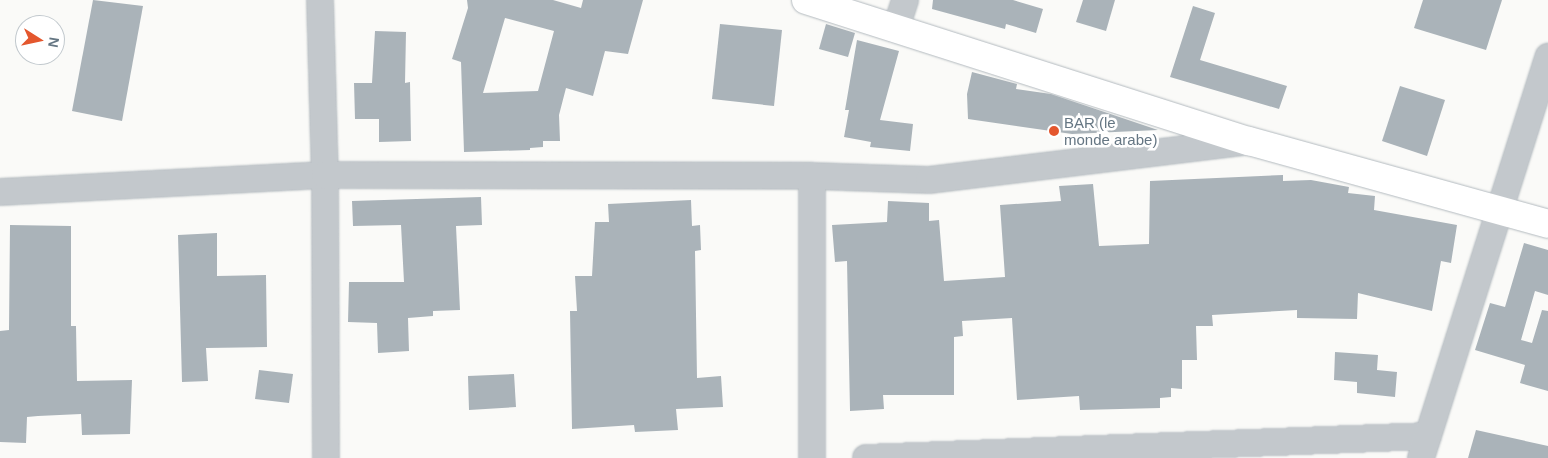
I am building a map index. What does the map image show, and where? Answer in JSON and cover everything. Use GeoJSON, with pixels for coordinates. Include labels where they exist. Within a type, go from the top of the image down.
{"type":"FeatureCollection","features":[{"type":"Feature","properties":{"kind":"street"},"geometry":{"type":"LineString","coordinates":[[320,0],[325,175],[326,458]]}},
{"type":"Feature","properties":{"kind":"street"},"geometry":{"type":"LineString","coordinates":[[806,0],[1249,141],[1548,224]]}},
{"type":"Feature","properties":{"kind":"street"},"geometry":{"type":"LineString","coordinates":[[896,28],[905,0]]}},
{"type":"Feature","properties":{"kind":"street"},"geometry":{"type":"LineString","coordinates":[[866,458],[1425,447],[1548,56]]}},
{"type":"Feature","properties":{"kind":"street"},"geometry":{"type":"LineString","coordinates":[[0,192],[325,175],[812,176],[930,180],[1249,141]]}},
{"type":"Feature","properties":{"kind":"street"},"geometry":{"type":"LineString","coordinates":[[812,176],[812,458]]}},
{"type":"Feature","properties":{"kind":"building"},"geometry":{"type":"Polygon","coordinates":[[[93,0],[143,6],[122,121],[72,111],[93,0]]]}},
{"type":"Feature","properties":{"kind":"building"},"geometry":{"type":"Polygon","coordinates":[[[467,0],[553,0],[581,8],[583,0],[643,0],[628,54],[605,51],[593,96],[566,88],[559,115],[560,141],[543,141],[543,147],[530,148],[530,150],[464,152],[461,62],[452,59],[468,8],[467,0]],[[505,18],[483,93],[538,91],[554,31],[505,18]]]}},
{"type":"Feature","properties":{"kind":"building"},"geometry":{"type":"Polygon","coordinates":[[[933,0],[1013,0],[1043,9],[1036,33],[1006,24],[1005,29],[932,9],[933,0]]]}},
{"type":"Feature","properties":{"kind":"building"},"geometry":{"type":"Polygon","coordinates":[[[1083,0],[1115,0],[1106,31],[1076,22],[1083,0]]]}},
{"type":"Feature","properties":{"kind":"building"},"geometry":{"type":"Polygon","coordinates":[[[1423,0],[1502,0],[1486,50],[1414,28],[1423,0]]]}},
{"type":"Feature","properties":{"kind":"building"},"geometry":{"type":"Polygon","coordinates":[[[1193,6],[1215,13],[1200,60],[1287,86],[1279,109],[1170,77],[1193,6]]]}},
{"type":"Feature","properties":{"kind":"building"},"geometry":{"type":"Polygon","coordinates":[[[720,24],[782,30],[774,106],[712,99],[720,24]]]}},
{"type":"Feature","properties":{"kind":"building"},"geometry":{"type":"Polygon","coordinates":[[[826,24],[855,33],[848,57],[819,49],[826,24]]]}},
{"type":"Feature","properties":{"kind":"building"},"geometry":{"type":"Polygon","coordinates":[[[375,31],[406,32],[405,83],[410,82],[411,141],[379,142],[379,119],[355,119],[354,83],[372,83],[375,31]]]}},
{"type":"Feature","properties":{"kind":"building"},"geometry":{"type":"Polygon","coordinates":[[[857,40],[899,51],[880,120],[913,124],[910,151],[870,147],[871,142],[844,137],[849,110],[845,110],[857,40]]]}},
{"type":"Feature","properties":{"kind":"building"},"geometry":{"type":"Polygon","coordinates":[[[972,72],[1017,84],[1016,89],[1051,94],[1158,130],[1072,134],[968,119],[967,94],[972,72]]]}},
{"type":"Feature","properties":{"kind":"building"},"geometry":{"type":"Polygon","coordinates":[[[1400,86],[1445,100],[1427,156],[1382,141],[1400,86]]]}},
{"type":"Feature","properties":{"kind":"building"},"geometry":{"type":"Polygon","coordinates":[[[1283,175],[1283,181],[1311,180],[1349,187],[1348,193],[1375,196],[1374,210],[1457,225],[1451,263],[1441,261],[1432,311],[1358,293],[1357,319],[1297,318],[1297,310],[1212,315],[1213,326],[1196,326],[1197,360],[1182,360],[1182,389],[1171,388],[1171,397],[1160,398],[1160,408],[1080,410],[1079,396],[1017,400],[1012,318],[962,321],[963,336],[954,337],[954,395],[883,395],[884,409],[850,411],[847,261],[835,262],[832,225],[887,222],[888,201],[929,203],[929,221],[939,220],[944,281],[1005,277],[1000,205],[1061,201],[1059,186],[1093,184],[1099,246],[1149,244],[1150,181],[1283,175]]]}},
{"type":"Feature","properties":{"kind":"building"},"geometry":{"type":"Polygon","coordinates":[[[481,197],[482,225],[456,226],[460,310],[433,311],[433,316],[408,318],[409,351],[378,353],[377,323],[348,322],[349,282],[404,282],[401,225],[353,226],[352,201],[481,197]]]}},
{"type":"Feature","properties":{"kind":"building"},"geometry":{"type":"Polygon","coordinates":[[[691,200],[692,226],[700,225],[701,250],[695,251],[697,378],[721,376],[723,407],[676,409],[678,430],[635,432],[634,425],[572,429],[570,311],[577,311],[575,276],[592,276],[595,222],[609,222],[608,204],[691,200]]]}},
{"type":"Feature","properties":{"kind":"building"},"geometry":{"type":"Polygon","coordinates":[[[10,225],[71,226],[71,326],[76,326],[77,381],[132,380],[130,434],[82,435],[81,414],[38,416],[27,417],[26,443],[0,442],[0,331],[9,330],[10,225]]]}},
{"type":"Feature","properties":{"kind":"building"},"geometry":{"type":"Polygon","coordinates":[[[217,233],[217,276],[266,275],[267,347],[206,348],[208,381],[182,382],[178,235],[217,233]]]}},
{"type":"Feature","properties":{"kind":"building"},"geometry":{"type":"Polygon","coordinates":[[[1524,243],[1548,250],[1548,295],[1535,291],[1521,340],[1532,343],[1542,310],[1548,311],[1548,391],[1520,383],[1525,365],[1475,350],[1490,303],[1505,307],[1524,243]]]}},
{"type":"Feature","properties":{"kind":"building"},"geometry":{"type":"Polygon","coordinates":[[[1335,352],[1378,355],[1377,370],[1397,372],[1395,397],[1357,393],[1357,382],[1334,380],[1335,352]]]}},
{"type":"Feature","properties":{"kind":"building"},"geometry":{"type":"Polygon","coordinates":[[[259,370],[293,374],[289,403],[255,399],[259,370]]]}},
{"type":"Feature","properties":{"kind":"building"},"geometry":{"type":"Polygon","coordinates":[[[514,374],[516,407],[469,410],[468,376],[514,374]]]}},
{"type":"Feature","properties":{"kind":"building"},"geometry":{"type":"Polygon","coordinates":[[[1476,430],[1548,446],[1548,458],[1468,458],[1476,430]]]}},
{"type":"Feature","properties":{"kind":"place","name":"BAR (le monde arabe)"},"geometry":{"type":"Point","coordinates":[1054,131]}}]}
